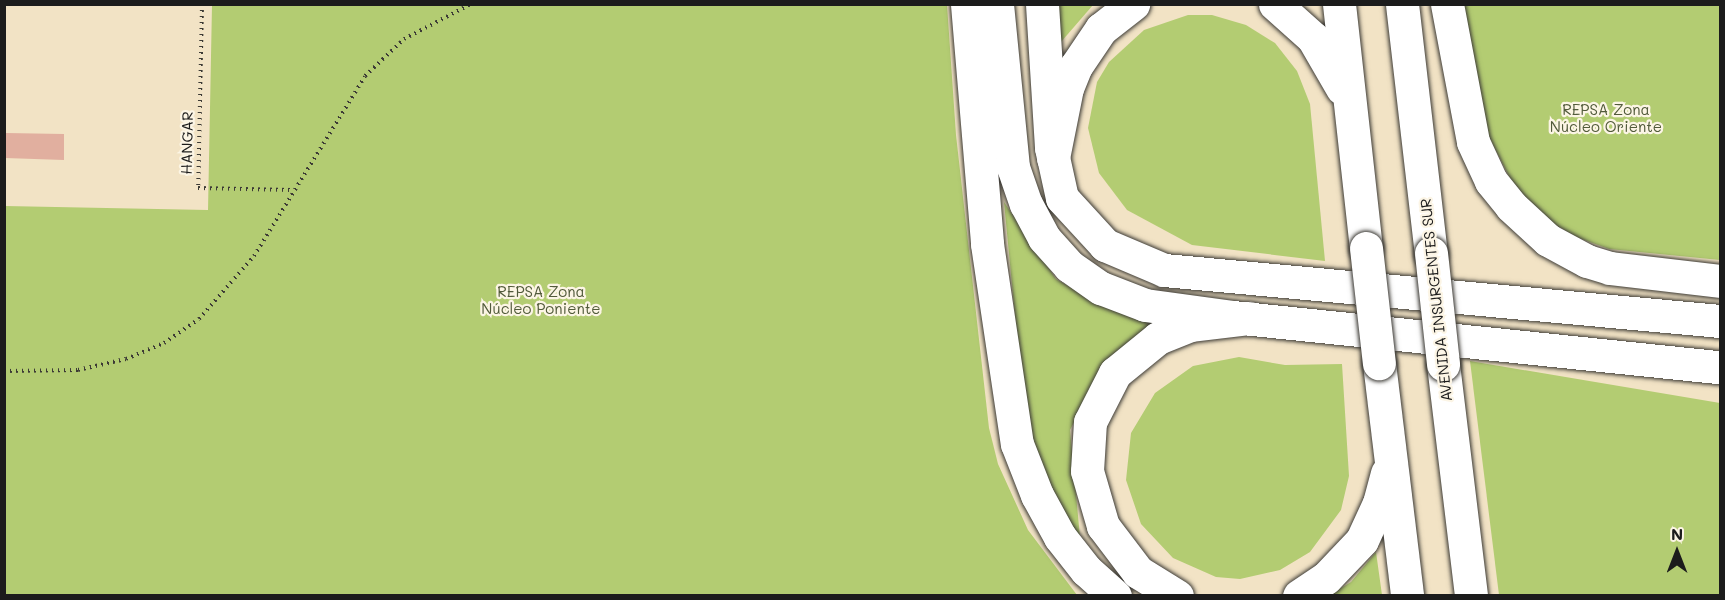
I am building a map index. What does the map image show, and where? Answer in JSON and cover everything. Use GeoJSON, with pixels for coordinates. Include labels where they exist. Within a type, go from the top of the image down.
{"type":"FeatureCollection","features":[{"type":"Feature","properties":{"kind":"main road"},"geometry":{"type":"LineString","coordinates":[[967,4],[987,244],[1008,409],[1017,444],[1036,495],[1060,537],[1086,570],[1115,596]]}},
{"type":"Feature","properties":{"kind":"main road"},"geometry":{"type":"LineString","coordinates":[[998,4],[1013,167],[1026,204],[1044,238],[1069,266],[1101,288],[1145,305],[1249,318],[1705,365],[1720,372]]}},
{"type":"Feature","properties":{"kind":"main road"},"geometry":{"type":"LineString","coordinates":[[1042,4],[1053,158],[1062,198],[1105,244],[1164,270],[1720,321]]}},
{"type":"Feature","properties":{"kind":"main road"},"geometry":{"type":"LineString","coordinates":[[1053,158],[1067,88],[1076,66],[1101,29],[1134,4]]}},
{"type":"Feature","properties":{"kind":"main road"},"geometry":{"type":"LineString","coordinates":[[1275,4],[1304,26],[1325,53],[1341,84],[1353,124]]}},
{"type":"Feature","properties":{"kind":"main road"},"geometry":{"type":"LineString","coordinates":[[1339,4],[1389,459],[1407,596]]}},
{"type":"Feature","properties":{"kind":"main road","name":"AVENIDA INSURGENTES SUR"},"geometry":{"type":"LineString","coordinates":[[1402,4],[1471,596]]}},
{"type":"Feature","properties":{"kind":"main road"},"geometry":{"type":"LineString","coordinates":[[1447,4],[1473,142],[1491,181],[1511,206],[1548,240],[1587,261],[1610,268],[1720,281]]}},
{"type":"Feature","properties":{"kind":"main road"},"geometry":{"type":"LineString","coordinates":[[1177,596],[1138,572],[1103,526],[1087,471],[1090,422],[1115,373],[1158,338],[1191,325],[1249,318]]}},
{"type":"Feature","properties":{"kind":"main road"},"geometry":{"type":"LineString","coordinates":[[1299,596],[1333,572],[1362,540],[1379,503],[1389,459]]}},
{"type":"Feature","properties":{"kind":"path","name":"HANGAR"},"geometry":{"type":"LineString","coordinates":[[202,4],[198,188],[292,190]]}},
{"type":"Feature","properties":{"kind":"path"},"geometry":{"type":"LineString","coordinates":[[4,371],[54,371],[102,365],[146,352],[173,338],[199,319],[237,278],[272,230],[292,190],[350,98],[383,56],[424,27],[471,4]]}},
{"type":"Feature","properties":{"kind":"green space","name":"REPSA Zona Núcleo Poniente"},"geometry":{"type":"Polygon","coordinates":[[[212,5],[947,5],[956,135],[989,428],[998,464],[1028,530],[1077,595],[5,595],[5,206],[208,210],[212,5]]]}},
{"type":"Feature","properties":{"kind":"green space"},"geometry":{"type":"Polygon","coordinates":[[[1058,5],[1093,5],[1061,42],[1058,5]]]}},
{"type":"Feature","properties":{"kind":"green space","name":"REPSA Zona Núcleo Oriente"},"geometry":{"type":"Polygon","coordinates":[[[1462,5],[1720,5],[1720,260],[1609,249],[1576,237],[1551,222],[1529,201],[1511,180],[1484,127],[1462,5]]]}},
{"type":"Feature","properties":{"kind":"green space"},"geometry":{"type":"Polygon","coordinates":[[[1188,15],[1212,15],[1246,25],[1275,43],[1297,71],[1310,104],[1325,261],[1192,245],[1127,210],[1099,173],[1088,128],[1097,82],[1109,62],[1144,30],[1188,15]]]}},
{"type":"Feature","properties":{"kind":"green space"},"geometry":{"type":"Polygon","coordinates":[[[1004,202],[1056,279],[1105,307],[1154,321],[1105,362],[1070,430],[1081,548],[1044,475],[1024,409],[1004,202]]]}},
{"type":"Feature","properties":{"kind":"green space"},"geometry":{"type":"Polygon","coordinates":[[[1239,357],[1285,365],[1342,364],[1349,476],[1341,510],[1310,552],[1280,570],[1240,579],[1216,577],[1173,558],[1141,524],[1126,480],[1131,433],[1155,393],[1193,366],[1239,357]]]}},
{"type":"Feature","properties":{"kind":"green space"},"geometry":{"type":"Polygon","coordinates":[[[1470,361],[1720,403],[1720,595],[1499,595],[1470,361]]]}},
{"type":"Feature","properties":{"kind":"green space"},"geometry":{"type":"Polygon","coordinates":[[[1376,552],[1382,595],[1328,596],[1351,582],[1376,552]]]}},
{"type":"Feature","properties":{"kind":"building"},"geometry":{"type":"Polygon","coordinates":[[[6,133],[64,134],[64,160],[5,158],[6,133]]]}}]}
